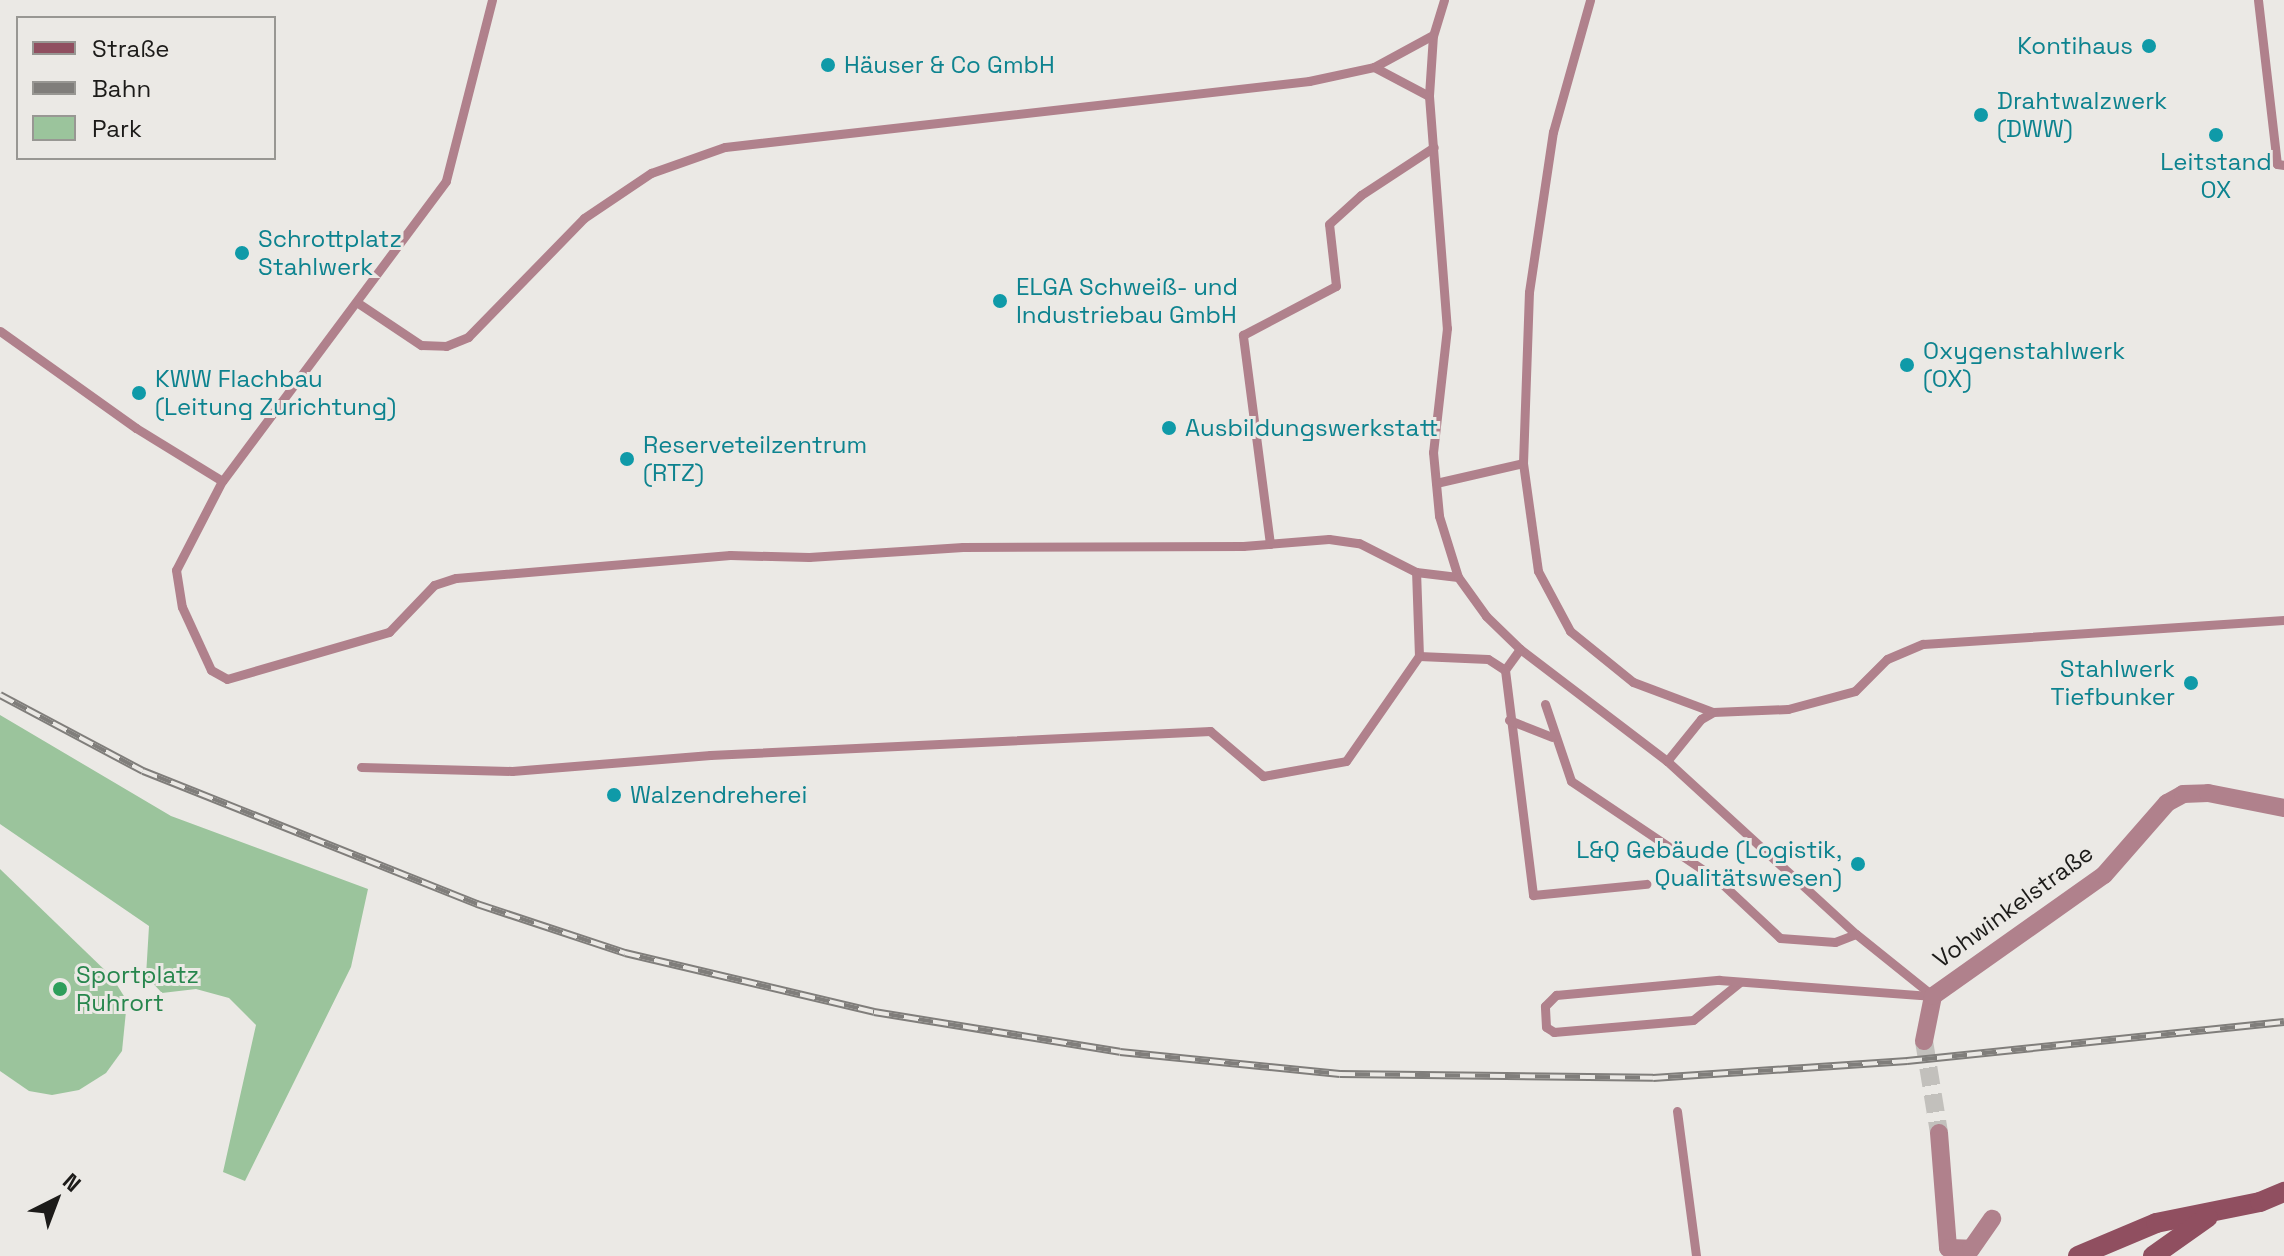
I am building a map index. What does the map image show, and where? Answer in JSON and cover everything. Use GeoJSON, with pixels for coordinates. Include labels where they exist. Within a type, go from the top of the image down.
{"type":"FeatureCollection","features":[{"type":"Feature","properties":{"kind":"main road"},"geometry":{"type":"LineString","coordinates":[[2078,1256],[2156,1223],[2215,1213],[2284,1192]]}},
{"type":"Feature","properties":{"kind":"main road"},"geometry":{"type":"LineString","coordinates":[[2153,1256],[2215,1213]]}},
{"type":"Feature","properties":{"kind":"street","name":"Vohwinkelstraße"},"geometry":{"type":"LineString","coordinates":[[1924,1041],[1933,996],[2104,875],[2167,803],[2183,794],[2208,793],[2284,808]]}},
{"type":"Feature","properties":{"kind":"street"},"geometry":{"type":"LineString","coordinates":[[1939,1133],[1948,1248],[1971,1249],[1992,1219]]}},
{"type":"Feature","properties":{"kind":"lane"},"geometry":{"type":"LineString","coordinates":[[492,0],[446,181],[358,303],[222,481],[176,570],[182,607],[211,670],[227,679],[389,632],[434,585],[456,578],[730,555],[809,557],[963,547],[1270,544],[1329,539],[1359,543],[1416,572],[1458,577]]}},
{"type":"Feature","properties":{"kind":"lane"},"geometry":{"type":"LineString","coordinates":[[1444,0],[1433,35],[1429,96],[1447,328],[1433,452],[1439,516],[1458,577],[1486,616],[1520,649],[1667,761],[1856,934],[1933,996]]}},
{"type":"Feature","properties":{"kind":"lane"},"geometry":{"type":"LineString","coordinates":[[1590,0],[1553,132],[1529,292],[1523,463],[1538,571],[1570,631],[1633,682],[1713,712],[1788,709],[1855,691],[1887,659],[1923,644],[2284,620]]}},
{"type":"Feature","properties":{"kind":"lane"},"geometry":{"type":"LineString","coordinates":[[2258,0],[2277,164],[2284,165]]}},
{"type":"Feature","properties":{"kind":"lane"},"geometry":{"type":"LineString","coordinates":[[358,303],[421,345],[446,346],[468,337],[584,218],[651,173],[725,147],[1309,81],[1374,67],[1433,35]]}},
{"type":"Feature","properties":{"kind":"lane"},"geometry":{"type":"LineString","coordinates":[[1374,67],[1429,96]]}},
{"type":"Feature","properties":{"kind":"lane"},"geometry":{"type":"LineString","coordinates":[[1270,544],[1243,335],[1336,286],[1329,224],[1361,195],[1434,147]]}},
{"type":"Feature","properties":{"kind":"lane"},"geometry":{"type":"LineString","coordinates":[[0,331],[136,428],[222,481]]}},
{"type":"Feature","properties":{"kind":"lane"},"geometry":{"type":"LineString","coordinates":[[1436,483],[1523,463]]}},
{"type":"Feature","properties":{"kind":"lane"},"geometry":{"type":"LineString","coordinates":[[361,767],[512,771],[710,755],[1210,731],[1263,776],[1346,761],[1419,656],[1416,572]]}},
{"type":"Feature","properties":{"kind":"lane"},"geometry":{"type":"LineString","coordinates":[[1520,649],[1505,670],[1533,895],[1646,884]]}},
{"type":"Feature","properties":{"kind":"lane"},"geometry":{"type":"LineString","coordinates":[[1419,656],[1488,659],[1505,670]]}},
{"type":"Feature","properties":{"kind":"lane"},"geometry":{"type":"LineString","coordinates":[[1545,704],[1552,737],[1571,781],[1717,879],[1780,938],[1835,942],[1856,934]]}},
{"type":"Feature","properties":{"kind":"lane"},"geometry":{"type":"LineString","coordinates":[[1667,761],[1701,719],[1713,712]]}},
{"type":"Feature","properties":{"kind":"lane"},"geometry":{"type":"LineString","coordinates":[[1509,720],[1552,737]]}},
{"type":"Feature","properties":{"kind":"lane"},"geometry":{"type":"LineString","coordinates":[[1740,982],[1693,1020],[1554,1032],[1546,1027],[1545,1006],[1556,995],[1740,982],[1933,996]]}},
{"type":"Feature","properties":{"kind":"lane"},"geometry":{"type":"LineString","coordinates":[[1677,1111],[1696,1256]]}},
{"type":"Feature","properties":{"kind":"green space"},"geometry":{"type":"Polygon","coordinates":[[[0,715],[171,816],[368,889],[351,967],[245,1181],[223,1172],[256,1025],[229,998],[196,989],[162,993],[146,976],[149,926],[0,824],[0,715]]]}},
{"type":"Feature","properties":{"kind":"green space","name":"Sportplatz Ruhrort"},"geometry":{"type":"Polygon","coordinates":[[[0,869],[112,977],[127,1001],[122,1051],[106,1073],[79,1090],[52,1095],[29,1091],[0,1071],[0,869]]]}},
{"type":"Feature","properties":{"kind":"tunnel"},"geometry":{"type":"LineString","coordinates":[[1924,1041],[1939,1133]]}},
{"type":"Feature","properties":{"kind":"railway"},"geometry":{"type":"LineString","coordinates":[[0,695],[143,771],[477,904],[625,953],[874,1012],[1120,1052],[1340,1074],[1653,1078],[1907,1061],[2284,1022]]}},
{"type":"Feature","properties":{"kind":"place","name":"Kontihaus"},"geometry":{"type":"Point","coordinates":[2149,46]}},
{"type":"Feature","properties":{"kind":"place","name":"Häuser & Co GmbH"},"geometry":{"type":"Point","coordinates":[828,65]}},
{"type":"Feature","properties":{"kind":"place","name":"Drahtwalzwerk (DWW)"},"geometry":{"type":"Point","coordinates":[1981,115]}},
{"type":"Feature","properties":{"kind":"place","name":"Leitstand OX"},"geometry":{"type":"Point","coordinates":[2216,135]}},
{"type":"Feature","properties":{"kind":"place","name":"Schrottplatz Stahlwerk"},"geometry":{"type":"Point","coordinates":[242,253]}},
{"type":"Feature","properties":{"kind":"place","name":"ELGA Schweiß- und Industriebau GmbH"},"geometry":{"type":"Point","coordinates":[1000,301]}},
{"type":"Feature","properties":{"kind":"place","name":"Oxygenstahlwerk (OX)"},"geometry":{"type":"Point","coordinates":[1907,365]}},
{"type":"Feature","properties":{"kind":"place","name":"KWW Flachbau (Leitung Zurichtung)"},"geometry":{"type":"Point","coordinates":[139,393]}},
{"type":"Feature","properties":{"kind":"place","name":"Ausbildungswerkstatt"},"geometry":{"type":"Point","coordinates":[1169,428]}},
{"type":"Feature","properties":{"kind":"place","name":"Reserveteilzentrum (RTZ)"},"geometry":{"type":"Point","coordinates":[627,459]}},
{"type":"Feature","properties":{"kind":"place","name":"Stahlwerk Tiefbunker"},"geometry":{"type":"Point","coordinates":[2191,683]}},
{"type":"Feature","properties":{"kind":"place","name":"Walzendreherei"},"geometry":{"type":"Point","coordinates":[614,795]}},
{"type":"Feature","properties":{"kind":"place","name":"L&Q Gebäude (Logistik, Qualitätswesen)"},"geometry":{"type":"Point","coordinates":[1858,864]}},
{"type":"Feature","properties":{"kind":"place","name":"Sportplatz Ruhrort"},"geometry":{"type":"Point","coordinates":[60,989]}}]}
